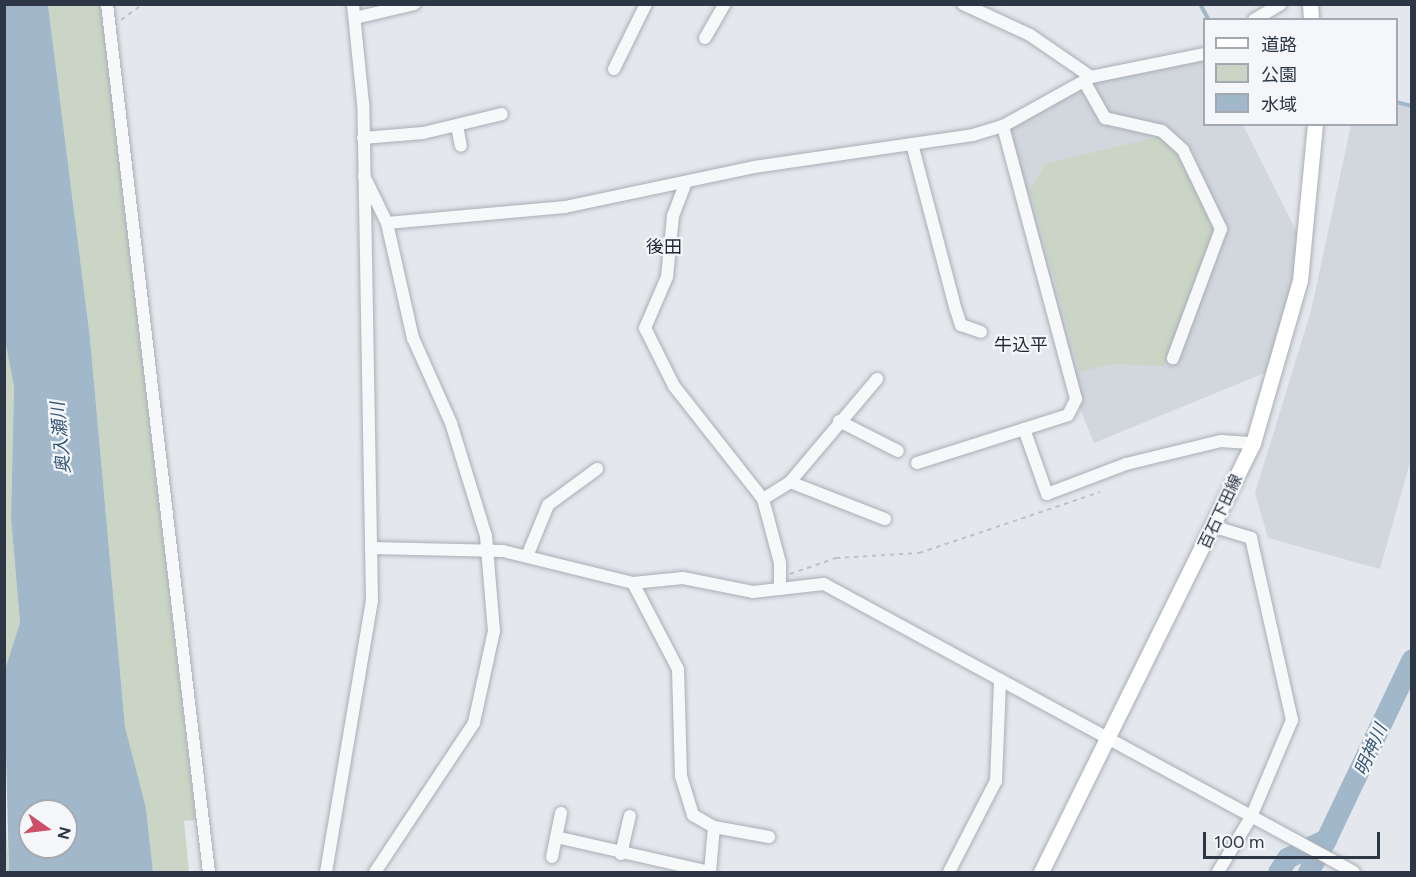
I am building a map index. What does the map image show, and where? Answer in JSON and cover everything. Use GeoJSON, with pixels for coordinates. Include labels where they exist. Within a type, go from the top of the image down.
{"type":"FeatureCollection","features":[{"type":"Feature","properties":{"kind":"main road","name":"百石下田線"},"geometry":{"type":"LineString","coordinates":[[1041,873],[1215,526],[1253,443],[1300,280],[1315,126]]}},
{"type":"Feature","properties":{"kind":"street"},"geometry":{"type":"LineString","coordinates":[[107,4],[209,873]]}},
{"type":"Feature","properties":{"kind":"street"},"geometry":{"type":"LineString","coordinates":[[326,873],[369,631],[371,548],[364,176],[353,4]]}},
{"type":"Feature","properties":{"kind":"street"},"geometry":{"type":"LineString","coordinates":[[355,18],[414,4]]}},
{"type":"Feature","properties":{"kind":"street"},"geometry":{"type":"LineString","coordinates":[[614,69],[646,4]]}},
{"type":"Feature","properties":{"kind":"street"},"geometry":{"type":"LineString","coordinates":[[705,38],[725,4]]}},
{"type":"Feature","properties":{"kind":"street"},"geometry":{"type":"LineString","coordinates":[[963,4],[1030,35],[1088,79],[1105,118],[1162,131],[1183,150],[1221,229],[1173,358]]}},
{"type":"Feature","properties":{"kind":"street"},"geometry":{"type":"LineString","coordinates":[[1257,18],[1281,4]]}},
{"type":"Feature","properties":{"kind":"street"},"geometry":{"type":"LineString","coordinates":[[387,224],[565,207],[686,182],[912,144],[1003,126],[1088,79],[1203,54]]}},
{"type":"Feature","properties":{"kind":"street"},"geometry":{"type":"LineString","coordinates":[[363,138],[457,126],[502,114]]}},
{"type":"Feature","properties":{"kind":"street"},"geometry":{"type":"LineString","coordinates":[[457,126],[461,146]]}},
{"type":"Feature","properties":{"kind":"street"},"geometry":{"type":"LineString","coordinates":[[917,463],[1068,415],[1076,399],[1003,126]]}},
{"type":"Feature","properties":{"kind":"street"},"geometry":{"type":"LineString","coordinates":[[912,144],[956,310],[962,326],[981,332]]}},
{"type":"Feature","properties":{"kind":"street"},"geometry":{"type":"LineString","coordinates":[[364,176],[387,224],[413,338],[451,423],[489,551],[494,631],[481,706],[455,758],[375,873]]}},
{"type":"Feature","properties":{"kind":"street"},"geometry":{"type":"LineString","coordinates":[[686,182],[673,216],[667,277],[645,328],[674,386],[764,499],[781,580]]}},
{"type":"Feature","properties":{"kind":"street"},"geometry":{"type":"LineString","coordinates":[[764,499],[790,482],[839,421],[877,379]]}},
{"type":"Feature","properties":{"kind":"street"},"geometry":{"type":"LineString","coordinates":[[839,421],[898,451]]}},
{"type":"Feature","properties":{"kind":"street"},"geometry":{"type":"LineString","coordinates":[[1024,429],[1047,494],[1137,462],[1221,441],[1253,443]]}},
{"type":"Feature","properties":{"kind":"street"},"geometry":{"type":"LineString","coordinates":[[528,554],[540,515],[581,476],[597,469]]}},
{"type":"Feature","properties":{"kind":"street"},"geometry":{"type":"LineString","coordinates":[[790,482],[885,519]]}},
{"type":"Feature","properties":{"kind":"street"},"geometry":{"type":"LineString","coordinates":[[1215,526],[1251,538],[1292,720],[1251,817],[1218,873]]}},
{"type":"Feature","properties":{"kind":"street"},"geometry":{"type":"LineString","coordinates":[[371,548],[528,554],[633,583],[683,578],[753,592],[781,580],[824,584],[1354,873]]}},
{"type":"Feature","properties":{"kind":"street"},"geometry":{"type":"LineString","coordinates":[[633,583],[678,669],[681,776],[688,805],[693,815],[714,827],[768,837]]}},
{"type":"Feature","properties":{"kind":"street"},"geometry":{"type":"LineString","coordinates":[[949,873],[996,781],[1000,680]]}},
{"type":"Feature","properties":{"kind":"street"},"geometry":{"type":"LineString","coordinates":[[552,857],[561,813]]}},
{"type":"Feature","properties":{"kind":"street"},"geometry":{"type":"LineString","coordinates":[[621,854],[630,816]]}},
{"type":"Feature","properties":{"kind":"street"},"geometry":{"type":"LineString","coordinates":[[556,837],[621,854],[710,872],[714,827]]}},
{"type":"Feature","properties":{"kind":"path"},"geometry":{"type":"LineString","coordinates":[[111,30],[143,4]]}},
{"type":"Feature","properties":{"kind":"path"},"geometry":{"type":"LineString","coordinates":[[781,580],[836,558],[919,553],[1100,492]]}},
{"type":"Feature","properties":{"kind":"shaded area"},"geometry":{"type":"Polygon","coordinates":[[[1203,54],[1203,126],[1244,126],[1304,247],[1279,367],[1094,443],[1076,399],[1003,126],[1091,77],[1203,54]]]}},
{"type":"Feature","properties":{"kind":"shaded area"},"geometry":{"type":"Polygon","coordinates":[[[1398,104],[1412,108],[1412,455],[1380,569],[1268,538],[1255,493],[1311,311],[1351,126],[1398,126],[1398,104]]]}},
{"type":"Feature","properties":{"kind":"green space"},"geometry":{"type":"Polygon","coordinates":[[[48,5],[101,5],[196,820],[184,821],[189,872],[153,872],[146,808],[125,728],[90,338],[48,5]]]}},
{"type":"Feature","properties":{"kind":"green space"},"geometry":{"type":"Polygon","coordinates":[[[1161,136],[1178,151],[1214,221],[1215,235],[1164,366],[1112,364],[1080,372],[1030,190],[1045,164],[1161,136]]]}},
{"type":"Feature","properties":{"kind":"green space"},"geometry":{"type":"Polygon","coordinates":[[[4,335],[14,387],[11,518],[20,623],[5,673],[4,335]]]}},
{"type":"Feature","properties":{"kind":"green space"},"geometry":{"type":"Polygon","coordinates":[[[4,798],[8,856],[9,872],[5,872],[4,798]]]}},
{"type":"Feature","properties":{"kind":"water","name":"奥入瀬川"},"geometry":{"type":"Polygon","coordinates":[[[4,5],[48,5],[90,338],[125,727],[146,808],[153,872],[9,872],[4,673],[20,623],[11,518],[14,387],[4,335],[4,5]]]}},
{"type":"Feature","properties":{"kind":"waterway"},"geometry":{"type":"LineString","coordinates":[[1200,4],[1208,18]]}},
{"type":"Feature","properties":{"kind":"waterway"},"geometry":{"type":"LineString","coordinates":[[1398,102],[1412,106]]}},
{"type":"Feature","properties":{"kind":"waterway","name":"明神川"},"geometry":{"type":"LineString","coordinates":[[1278,872],[1287,858],[1326,839],[1412,659]]}},
{"type":"Feature","properties":{"kind":"waterway","name":"明神川"},"geometry":{"type":"LineString","coordinates":[[1308,872],[1326,839]]}},
{"type":"Feature","properties":{"kind":"district","name":"後田"},"geometry":{"type":"Point","coordinates":[664,247]}},
{"type":"Feature","properties":{"kind":"district","name":"牛込平"},"geometry":{"type":"Point","coordinates":[1021,345]}}]}
